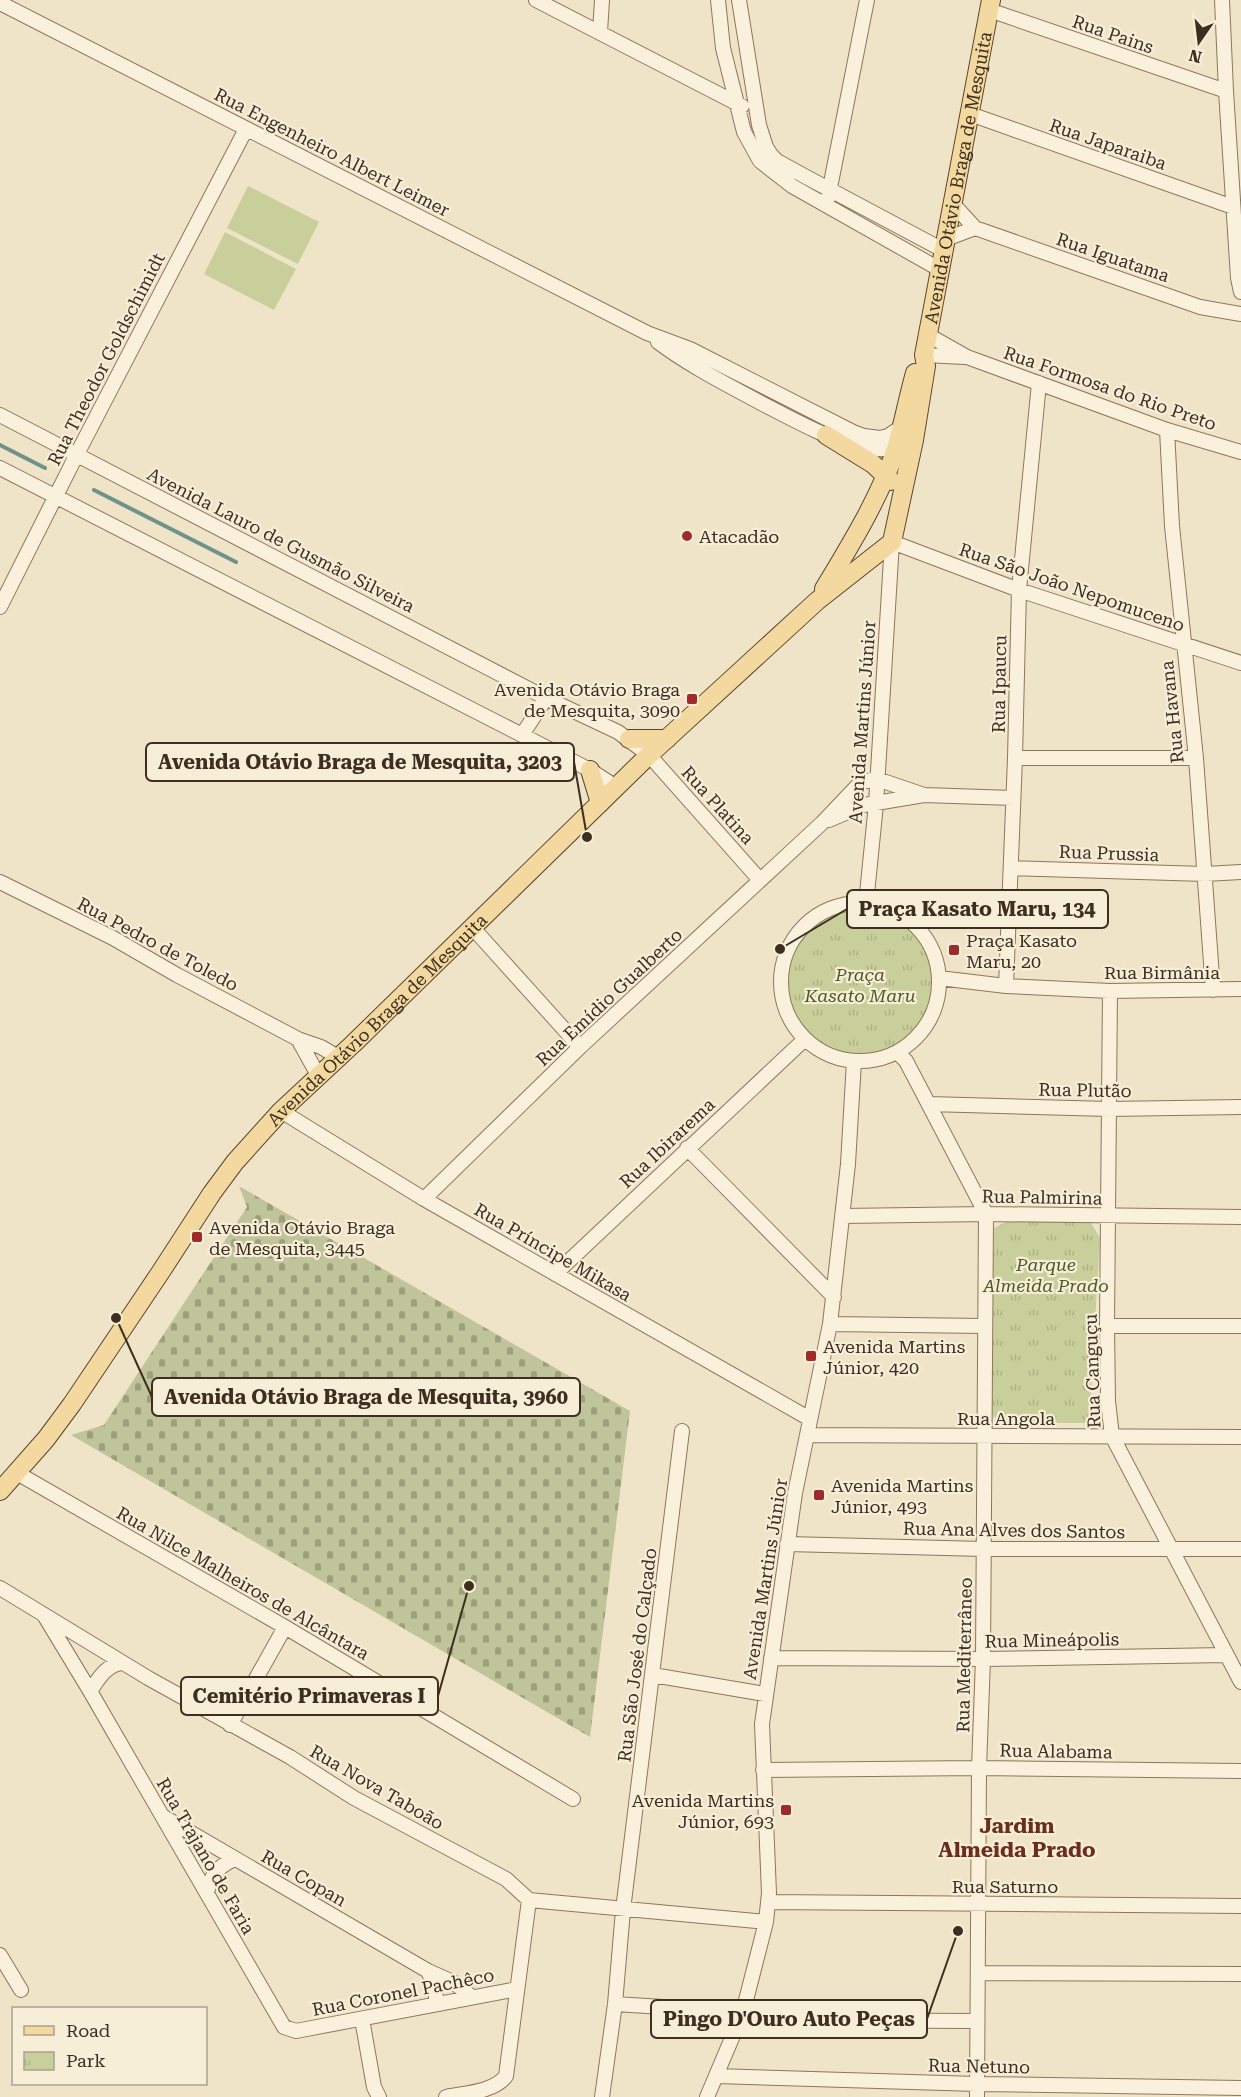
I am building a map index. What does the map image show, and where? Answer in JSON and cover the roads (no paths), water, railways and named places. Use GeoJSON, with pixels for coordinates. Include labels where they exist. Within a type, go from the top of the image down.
{"type":"FeatureCollection","features":[{"type":"Feature","properties":{"kind":"main road","name":"Avenida Otávio Braga de Mesquita"},"geometry":{"type":"LineString","coordinates":[[0,1491],[72,1404],[212,1192],[235,1162],[281,1111],[649,755],[817,602],[892,542],[917,364],[924,356],[989,5]]}},
{"type":"Feature","properties":{"kind":"main road","name":"Avenida Otávio Braga de Mesquita"},"geometry":{"type":"LineString","coordinates":[[817,602],[888,478],[896,448],[907,434]]}},
{"type":"Feature","properties":{"kind":"main road"},"geometry":{"type":"LineString","coordinates":[[826,435],[867,460],[888,478],[888,517],[892,542]]}},
{"type":"Feature","properties":{"kind":"main road"},"geometry":{"type":"LineString","coordinates":[[629,739],[667,739]]}},
{"type":"Feature","properties":{"kind":"main road"},"geometry":{"type":"LineString","coordinates":[[590,770],[600,802]]}},
{"type":"Feature","properties":{"kind":"street"},"geometry":{"type":"LineString","coordinates":[[536,0],[738,106],[757,110]]}},
{"type":"Feature","properties":{"kind":"street"},"geometry":{"type":"LineString","coordinates":[[600,32],[602,0]]}},
{"type":"Feature","properties":{"kind":"street"},"geometry":{"type":"LineString","coordinates":[[718,0],[723,48],[744,132],[760,161],[792,186],[939,269]]}},
{"type":"Feature","properties":{"kind":"street"},"geometry":{"type":"LineString","coordinates":[[739,0],[761,135],[771,154],[777,160],[830,189],[945,244],[975,228]]}},
{"type":"Feature","properties":{"kind":"street"},"geometry":{"type":"LineString","coordinates":[[826,205],[867,0]]}},
{"type":"Feature","properties":{"kind":"street"},"geometry":{"type":"LineString","coordinates":[[1222,0],[1233,207],[1241,292]]}},
{"type":"Feature","properties":{"kind":"street","name":"Rua Engenheiro Albert Leimer"},"geometry":{"type":"LineString","coordinates":[[0,3],[647,333],[690,349],[853,432],[880,438],[907,434]]}},
{"type":"Feature","properties":{"kind":"street","name":"Rua Pains"},"geometry":{"type":"LineString","coordinates":[[989,5],[1226,91]]}},
{"type":"Feature","properties":{"kind":"street","name":"Rua Japaraiba"},"geometry":{"type":"LineString","coordinates":[[970,114],[1233,207]]}},
{"type":"Feature","properties":{"kind":"street","name":"Rua Theodor Goldschimidt"},"geometry":{"type":"LineString","coordinates":[[0,608],[77,454],[246,129]]}},
{"type":"Feature","properties":{"kind":"street","name":"Rua Iguatama"},"geometry":{"type":"LineString","coordinates":[[953,204],[975,228],[1200,307],[1241,315]]}},
{"type":"Feature","properties":{"kind":"street","name":"Rua Engenheiro Albert Leimer"},"geometry":{"type":"LineString","coordinates":[[647,333],[683,360],[780,413],[826,435],[859,447],[896,448]]}},
{"type":"Feature","properties":{"kind":"street","name":"Rua Formosa do Rio Preto"},"geometry":{"type":"LineString","coordinates":[[928,335],[967,357],[1167,429],[1241,453]]}},
{"type":"Feature","properties":{"kind":"street","name":"Rua Formosa do Rio Preto"},"geometry":{"type":"LineString","coordinates":[[924,356],[967,357]]}},
{"type":"Feature","properties":{"kind":"street","name":"Rua Ipaucu"},"geometry":{"type":"LineString","coordinates":[[1006,986],[1019,590],[1039,383]]}},
{"type":"Feature","properties":{"kind":"street","name":"Avenida Lauro de Gusmão Silveira"},"geometry":{"type":"LineString","coordinates":[[0,415],[629,739],[649,755]]}},
{"type":"Feature","properties":{"kind":"street","name":"Rua Havana"},"geometry":{"type":"LineString","coordinates":[[1167,429],[1172,526],[1196,758],[1213,990]]}},
{"type":"Feature","properties":{"kind":"street"},"geometry":{"type":"LineString","coordinates":[[0,468],[590,770],[616,786]]}},
{"type":"Feature","properties":{"kind":"street","name":"Rua São João Nepomuceno"},"geometry":{"type":"LineString","coordinates":[[892,542],[1019,590],[1241,663]]}},
{"type":"Feature","properties":{"kind":"street","name":"Avenida Martins Júnior"},"geometry":{"type":"LineString","coordinates":[[866,904],[876,804],[892,542]]}},
{"type":"Feature","properties":{"kind":"street"},"geometry":{"type":"LineString","coordinates":[[522,735],[546,698]]}},
{"type":"Feature","properties":{"kind":"street","name":"Rua Platina"},"geometry":{"type":"LineString","coordinates":[[649,755],[759,879]]}},
{"type":"Feature","properties":{"kind":"street"},"geometry":{"type":"LineString","coordinates":[[1015,758],[1196,758]]}},
{"type":"Feature","properties":{"kind":"street","name":"Rua Emídio Gualberto"},"geometry":{"type":"LineString","coordinates":[[424,1199],[580,1047],[822,823],[861,782],[877,779],[924,795]]}},
{"type":"Feature","properties":{"kind":"street","name":"Rua Emídio Gualberto"},"geometry":{"type":"LineString","coordinates":[[822,823],[849,810],[924,795],[1013,798]]}},
{"type":"Feature","properties":{"kind":"street","name":"Rua Prussia"},"geometry":{"type":"LineString","coordinates":[[1011,868],[1205,874],[1241,872]]}},
{"type":"Feature","properties":{"kind":"street","name":"Rua Pedro de Toledo"},"geometry":{"type":"LineString","coordinates":[[0,882],[113,939],[298,1039],[321,1047],[338,1057]]}},
{"type":"Feature","properties":{"kind":"street"},"geometry":{"type":"LineString","coordinates":[[847,904],[866,904],[890,909],[910,921],[923,935],[931,949],[936,960],[939,978],[938,997],[932,1015],[912,1041],[897,1052],[881,1058],[854,1061],[832,1056],[805,1039],[791,1022],[782,999],[780,978],[788,950],[797,934],[811,920],[828,910],[847,904]]}},
{"type":"Feature","properties":{"kind":"street"},"geometry":{"type":"LineString","coordinates":[[472,927],[580,1047]]}},
{"type":"Feature","properties":{"kind":"street","name":"Rua Birmânia"},"geometry":{"type":"LineString","coordinates":[[939,978],[1006,986],[1110,991],[1241,989]]}},
{"type":"Feature","properties":{"kind":"street","name":"Rua Canguçu"},"geometry":{"type":"LineString","coordinates":[[1110,991],[1107,1401],[1112,1436],[1241,1682]]}},
{"type":"Feature","properties":{"kind":"street"},"geometry":{"type":"LineString","coordinates":[[298,1039],[318,1075]]}},
{"type":"Feature","properties":{"kind":"street","name":"Rua Ibirarema"},"geometry":{"type":"LineString","coordinates":[[555,1274],[805,1039]]}},
{"type":"Feature","properties":{"kind":"street"},"geometry":{"type":"LineString","coordinates":[[897,1052],[906,1061],[986,1214]]}},
{"type":"Feature","properties":{"kind":"street","name":"Avenida Martins Júnior"},"geometry":{"type":"LineString","coordinates":[[707,2097],[743,2012],[766,1922],[767,1822],[762,1724],[765,1694],[795,1493],[834,1297],[854,1061]]}},
{"type":"Feature","properties":{"kind":"street","name":"Rua Plutão"},"geometry":{"type":"LineString","coordinates":[[929,1104],[1109,1109],[1241,1107]]}},
{"type":"Feature","properties":{"kind":"street","name":"Rua Príncipe Mikasa"},"geometry":{"type":"LineString","coordinates":[[281,1111],[424,1199],[810,1419]]}},
{"type":"Feature","properties":{"kind":"street"},"geometry":{"type":"LineString","coordinates":[[687,1148],[834,1297]]}},
{"type":"Feature","properties":{"kind":"street","name":"Rua Mediterrâneo"},"geometry":{"type":"LineString","coordinates":[[977,2090],[986,1214]]}},
{"type":"Feature","properties":{"kind":"street","name":"Rua Palmirina"},"geometry":{"type":"LineString","coordinates":[[842,1215],[1241,1217]]}},
{"type":"Feature","properties":{"kind":"street"},"geometry":{"type":"LineString","coordinates":[[830,1324],[984,1326]]}},
{"type":"Feature","properties":{"kind":"street"},"geometry":{"type":"LineString","coordinates":[[1107,1326],[1241,1326]]}},
{"type":"Feature","properties":{"kind":"street","name":"Rua São José do Calçado"},"geometry":{"type":"LineString","coordinates":[[602,2097],[615,2004],[623,1910],[682,1431]]}},
{"type":"Feature","properties":{"kind":"street","name":"Rua Angola"},"geometry":{"type":"LineString","coordinates":[[807,1435],[1241,1437]]}},
{"type":"Feature","properties":{"kind":"street","name":"Rua Nilce Malheiros de Alcântara"},"geometry":{"type":"LineString","coordinates":[[17,1473],[285,1627],[573,1799]]}},
{"type":"Feature","properties":{"kind":"street","name":"Rua Ana Alves dos Santos"},"geometry":{"type":"LineString","coordinates":[[787,1544],[984,1549],[1241,1549]]}},
{"type":"Feature","properties":{"kind":"street","name":"Rua Nova Taboão"},"geometry":{"type":"LineString","coordinates":[[0,1588],[122,1663],[290,1757],[354,1798],[506,1879],[529,1900]]}},
{"type":"Feature","properties":{"kind":"street","name":"Rua Trajano de Faria"},"geometry":{"type":"LineString","coordinates":[[43,1613],[207,1892],[279,2021],[284,2027],[296,2031]]}},
{"type":"Feature","properties":{"kind":"street"},"geometry":{"type":"LineString","coordinates":[[230,1725],[285,1627]]}},
{"type":"Feature","properties":{"kind":"street","name":"Rua Mineápolis"},"geometry":{"type":"LineString","coordinates":[[771,1658],[983,1659],[1226,1655]]}},
{"type":"Feature","properties":{"kind":"street"},"geometry":{"type":"LineString","coordinates":[[90,1691],[105,1672],[115,1664],[122,1663]]}},
{"type":"Feature","properties":{"kind":"street"},"geometry":{"type":"LineString","coordinates":[[653,1676],[765,1694]]}},
{"type":"Feature","properties":{"kind":"street","name":"Rua Alabama"},"geometry":{"type":"LineString","coordinates":[[763,1770],[979,1768],[1241,1771]]}},
{"type":"Feature","properties":{"kind":"street","name":"Rua Copan"},"geometry":{"type":"LineString","coordinates":[[162,1816],[428,1971],[453,1982],[472,1997]]}},
{"type":"Feature","properties":{"kind":"street"},"geometry":{"type":"LineString","coordinates":[[207,1892],[210,1879],[216,1870],[235,1858]]}},
{"type":"Feature","properties":{"kind":"street"},"geometry":{"type":"LineString","coordinates":[[446,2097],[493,2086],[502,2082],[506,2076],[529,1900],[766,1922]]}},
{"type":"Feature","properties":{"kind":"street","name":"Rua Saturno"},"geometry":{"type":"LineString","coordinates":[[768,1902],[1241,1906]]}},
{"type":"Feature","properties":{"kind":"street"},"geometry":{"type":"LineString","coordinates":[[0,1955],[21,1990]]}},
{"type":"Feature","properties":{"kind":"street"},"geometry":{"type":"LineString","coordinates":[[428,1971],[434,1984],[437,2004]]}},
{"type":"Feature","properties":{"kind":"street"},"geometry":{"type":"LineString","coordinates":[[978,1973],[1241,1974]]}},
{"type":"Feature","properties":{"kind":"street","name":"Rua Coronel Pachêco"},"geometry":{"type":"LineString","coordinates":[[296,2031],[517,1989]]}},
{"type":"Feature","properties":{"kind":"street"},"geometry":{"type":"LineString","coordinates":[[615,2004],[743,2012],[760,2020],[977,2021]]}},
{"type":"Feature","properties":{"kind":"street"},"geometry":{"type":"LineString","coordinates":[[362,2019],[374,2087],[379,2097]]}},
{"type":"Feature","properties":{"kind":"street","name":"Rua Netuno"},"geometry":{"type":"LineString","coordinates":[[716,2076],[977,2090],[1241,2088]]}},
{"type":"Feature","properties":{"kind":"waterway"},"geometry":{"type":"LineString","coordinates":[[0,445],[45,468]]}},
{"type":"Feature","properties":{"kind":"waterway"},"geometry":{"type":"LineString","coordinates":[[94,490],[236,562]]}},
{"type":"Feature","properties":{"kind":"place","name":"Atacadão"},"geometry":{"type":"Point","coordinates":[687,536]}},
{"type":"Feature","properties":{"kind":"place","name":"Avenida Otávio Braga de Mesquita, 3090"},"geometry":{"type":"Point","coordinates":[692,699]}},
{"type":"Feature","properties":{"kind":"place","name":"Avenida Otávio Braga de Mesquita, 3203"},"geometry":{"type":"Point","coordinates":[587,837]}},
{"type":"Feature","properties":{"kind":"place","name":"Praça Kasato Maru, 134"},"geometry":{"type":"Point","coordinates":[780,949]}},
{"type":"Feature","properties":{"kind":"place","name":"Praça Kasato Maru, 20"},"geometry":{"type":"Point","coordinates":[954,950]}},
{"type":"Feature","properties":{"kind":"place","name":"Avenida Otávio Braga de Mesquita, 3445"},"geometry":{"type":"Point","coordinates":[197,1237]}},
{"type":"Feature","properties":{"kind":"place","name":"Avenida Otávio Braga de Mesquita, 3960"},"geometry":{"type":"Point","coordinates":[116,1318]}},
{"type":"Feature","properties":{"kind":"place","name":"Avenida Martins Júnior, 420"},"geometry":{"type":"Point","coordinates":[811,1356]}},
{"type":"Feature","properties":{"kind":"place","name":"Avenida Martins Júnior, 493"},"geometry":{"type":"Point","coordinates":[819,1495]}},
{"type":"Feature","properties":{"kind":"place","name":"Cemitério Primaveras I"},"geometry":{"type":"Point","coordinates":[469,1586]}},
{"type":"Feature","properties":{"kind":"place","name":"Avenida Martins Júnior, 693"},"geometry":{"type":"Point","coordinates":[786,1810]}},
{"type":"Feature","properties":{"kind":"place","name":"Pingo D'Ouro Auto Peças"},"geometry":{"type":"Point","coordinates":[958,1931]}},
{"type":"Feature","properties":{"kind":"district","name":"Jardim Almeida Prado"},"geometry":{"type":"Point","coordinates":[1017,1838]}},
{"type":"Feature","properties":{"kind":"park label","name":"Praça Kasato Maru"},"geometry":{"type":"Point","coordinates":[860,984]}},
{"type":"Feature","properties":{"kind":"park label","name":"Parque Almeida Prado"},"geometry":{"type":"Point","coordinates":[1046,1274]}}]}
